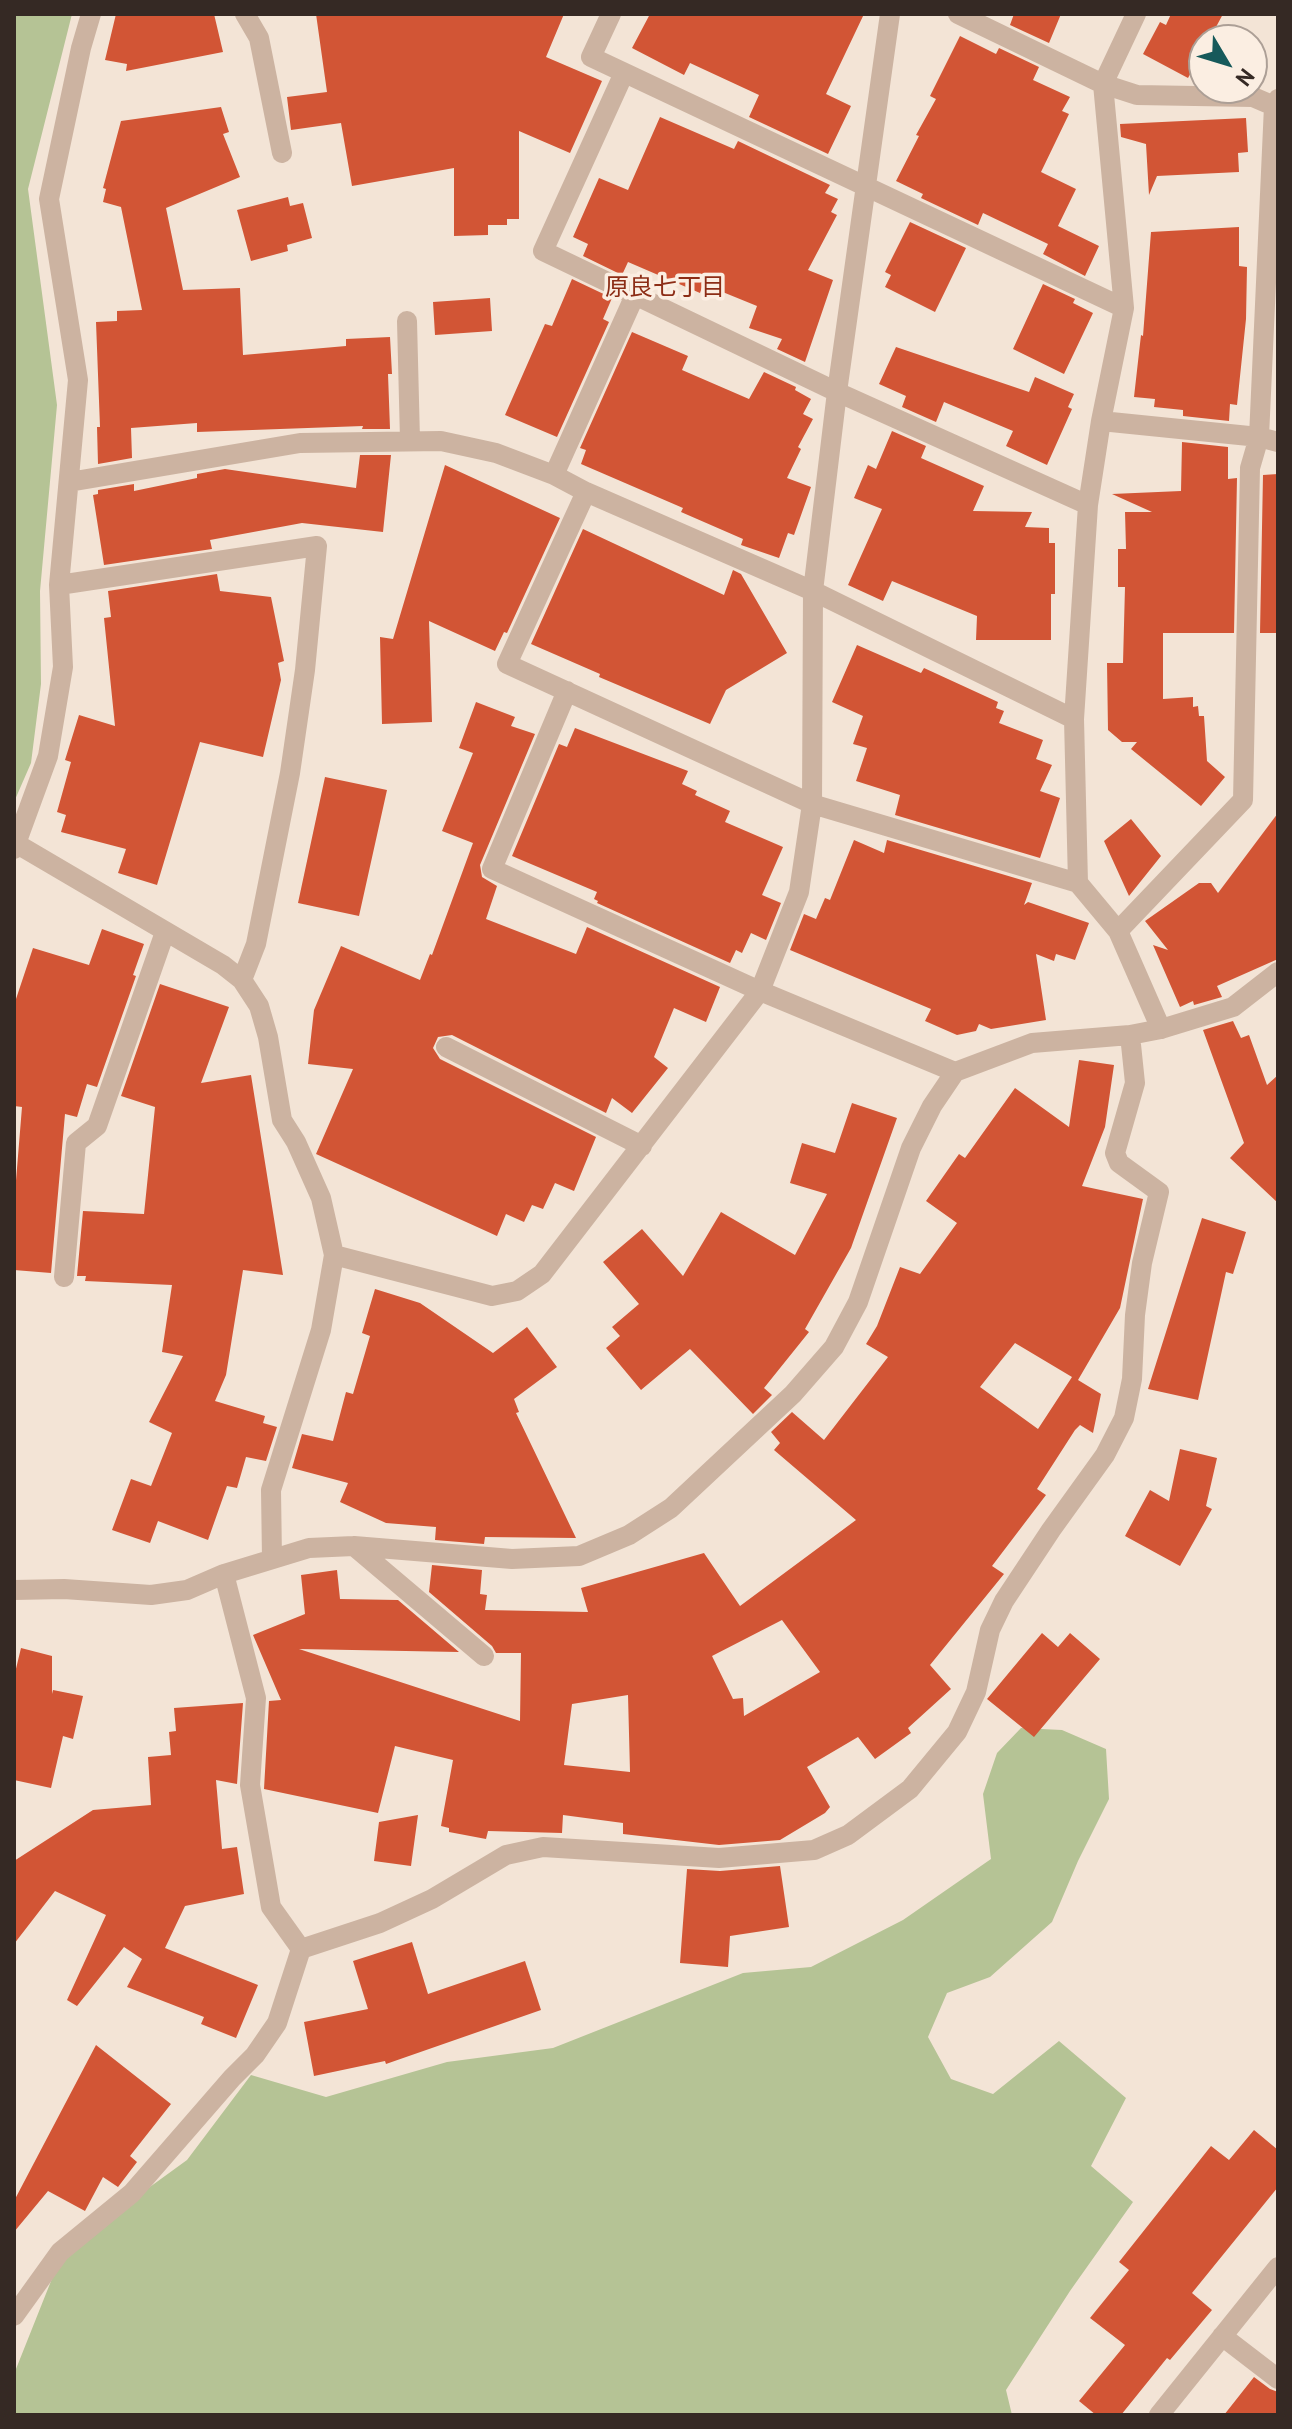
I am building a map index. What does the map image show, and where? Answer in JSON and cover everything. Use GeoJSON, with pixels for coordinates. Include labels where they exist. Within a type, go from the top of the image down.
{"type":"FeatureCollection","features":[{"type":"Feature","properties":{"kind":"street"},"geometry":{"type":"LineString","coordinates":[[91,14],[49,199],[78,380],[59,585],[63,667],[48,756],[16,847],[223,965],[242,980],[259,1006],[268,1037],[282,1120],[296,1142],[321,1198],[334,1255],[321,1330],[271,1490],[272,1559]]}},
{"type":"Feature","properties":{"kind":"street"},"geometry":{"type":"LineString","coordinates":[[245,14],[259,38],[282,153]]}},
{"type":"Feature","properties":{"kind":"street"},"geometry":{"type":"LineString","coordinates":[[611,14],[591,57],[1124,308]]}},
{"type":"Feature","properties":{"kind":"street"},"geometry":{"type":"LineString","coordinates":[[334,1255],[492,1296],[517,1291],[542,1274],[760,991],[799,892],[812,804],[813,591],[837,392],[890,14]]}},
{"type":"Feature","properties":{"kind":"street"},"geometry":{"type":"LineString","coordinates":[[958,14],[1103,84],[1137,95],[1253,97],[1276,102],[1268,439],[1250,468],[1243,800],[1118,931]]}},
{"type":"Feature","properties":{"kind":"street"},"geometry":{"type":"LineString","coordinates":[[1078,883],[1074,719],[1088,505],[1124,308],[1103,84],[1136,14]]}},
{"type":"Feature","properties":{"kind":"street"},"geometry":{"type":"LineString","coordinates":[[624,73],[543,251],[837,392],[1088,505]]}},
{"type":"Feature","properties":{"kind":"street"},"geometry":{"type":"LineString","coordinates":[[554,475],[635,295]]}},
{"type":"Feature","properties":{"kind":"street"},"geometry":{"type":"LineString","coordinates":[[407,321],[410,440]]}},
{"type":"Feature","properties":{"kind":"street"},"geometry":{"type":"LineString","coordinates":[[1101,421],[1268,439]]}},
{"type":"Feature","properties":{"kind":"street"},"geometry":{"type":"LineString","coordinates":[[69,482],[300,443],[441,441],[496,453],[554,475],[586,492],[813,591],[1074,719]]}},
{"type":"Feature","properties":{"kind":"street"},"geometry":{"type":"LineString","coordinates":[[586,492],[507,664],[812,804],[1078,883],[1118,931],[1161,1029]]}},
{"type":"Feature","properties":{"kind":"street"},"geometry":{"type":"LineString","coordinates":[[59,585],[317,546],[305,670],[290,773],[256,944],[242,980]]}},
{"type":"Feature","properties":{"kind":"street"},"geometry":{"type":"LineString","coordinates":[[567,691],[492,869],[760,991],[955,1072]]}},
{"type":"Feature","properties":{"kind":"street"},"geometry":{"type":"LineString","coordinates":[[64,1277],[76,1143],[97,1126],[165,932]]}},
{"type":"Feature","properties":{"kind":"street"},"geometry":{"type":"LineString","coordinates":[[14,1590],[64,1589],[151,1595],[187,1590],[224,1574],[309,1548],[354,1546],[512,1559],[579,1556],[629,1535],[671,1508],[793,1394],[834,1347],[858,1302],[911,1148],[932,1106],[955,1072],[1032,1043],[1130,1035],[1233,1007],[1278,972]]}},
{"type":"Feature","properties":{"kind":"street"},"geometry":{"type":"LineString","coordinates":[[301,1949],[380,1923],[432,1899],[506,1855],[543,1847],[719,1858],[814,1850],[848,1835],[910,1789],[957,1732],[976,1692],[990,1630],[1004,1601],[1105,1455],[1124,1418],[1132,1379],[1135,1315],[1142,1263],[1159,1192],[1119,1163],[1115,1153],[1135,1083],[1130,1035]]}},
{"type":"Feature","properties":{"kind":"street"},"geometry":{"type":"LineString","coordinates":[[446,1047],[642,1146]]}},
{"type":"Feature","properties":{"kind":"street"},"geometry":{"type":"LineString","coordinates":[[354,1546],[484,1656]]}},
{"type":"Feature","properties":{"kind":"street"},"geometry":{"type":"LineString","coordinates":[[224,1574],[256,1698],[250,1785],[271,1907],[301,1949]]}},
{"type":"Feature","properties":{"kind":"street"},"geometry":{"type":"LineString","coordinates":[[14,2316],[60,2252],[132,2193],[255,2055],[277,2023],[301,1949]]}},
{"type":"Feature","properties":{"kind":"street"},"geometry":{"type":"LineString","coordinates":[[1159,2415],[1278,2267]]}},
{"type":"Feature","properties":{"kind":"street"},"geometry":{"type":"LineString","coordinates":[[1222,2336],[1278,2379]]}},
{"type":"Feature","properties":{"kind":"green space"},"geometry":{"type":"Polygon","coordinates":[[[14,14],[72,14],[28,189],[57,405],[40,591],[41,684],[31,763],[14,802],[14,14]]]}},
{"type":"Feature","properties":{"kind":"green space"},"geometry":{"type":"Polygon","coordinates":[[[1021,1728],[1062,1730],[1106,1749],[1109,1799],[1052,1922],[990,1977],[947,1993],[928,2037],[951,2079],[993,2094],[1059,2041],[1126,2098],[1091,2166],[1133,2202],[1006,2390],[1012,2415],[14,2415],[14,2374],[61,2256],[187,2160],[251,2075],[326,2097],[447,2062],[553,2048],[743,1973],[811,1967],[903,1920],[991,1859],[983,1794],[997,1753],[1021,1728]]]}},
{"type":"Feature","properties":{"kind":"building"},"geometry":{"type":"Polygon","coordinates":[[[116,14],[214,14],[223,52],[126,71],[127,64],[105,60],[116,14]]]}},
{"type":"Feature","properties":{"kind":"building"},"geometry":{"type":"Polygon","coordinates":[[[316,14],[564,14],[546,57],[602,81],[570,153],[519,131],[519,219],[507,219],[507,225],[488,225],[488,235],[454,236],[454,168],[352,186],[341,123],[291,130],[287,97],[327,92],[316,14]]]}},
{"type":"Feature","properties":{"kind":"building"},"geometry":{"type":"Polygon","coordinates":[[[650,14],[864,14],[826,94],[851,106],[828,154],[749,117],[759,95],[690,63],[684,75],[632,48],[650,14]]]}},
{"type":"Feature","properties":{"kind":"building"},"geometry":{"type":"Polygon","coordinates":[[[1014,14],[1061,14],[1049,43],[1010,25],[1014,14]]]}},
{"type":"Feature","properties":{"kind":"building"},"geometry":{"type":"Polygon","coordinates":[[[1171,14],[1223,14],[1218,24],[1188,24],[1188,78],[1143,54],[1160,22],[1166,25],[1171,14]]]}},
{"type":"Feature","properties":{"kind":"building"},"geometry":{"type":"Polygon","coordinates":[[[960,36],[996,54],[999,48],[1039,67],[1033,80],[1070,97],[1062,111],[1069,114],[1041,172],[1076,189],[1058,226],[1099,246],[1085,276],[1043,254],[1048,244],[983,213],[978,225],[921,198],[923,194],[896,181],[936,99],[930,96],[960,36]]]}},
{"type":"Feature","properties":{"kind":"building"},"geometry":{"type":"Polygon","coordinates":[[[221,107],[229,132],[223,134],[240,177],[166,208],[183,290],[240,288],[243,355],[346,346],[346,339],[390,337],[390,429],[362,429],[363,426],[197,432],[197,423],[131,428],[132,458],[98,464],[97,427],[100,427],[96,322],[117,321],[117,311],[142,310],[121,207],[103,202],[106,189],[103,188],[121,121],[221,107]]]}},
{"type":"Feature","properties":{"kind":"building"},"geometry":{"type":"Polygon","coordinates":[[[660,117],[734,149],[738,141],[830,185],[825,193],[838,199],[831,212],[837,215],[808,270],[833,280],[805,362],[777,349],[782,339],[749,328],[757,306],[703,284],[700,293],[628,262],[622,275],[583,256],[588,244],[573,237],[599,178],[628,190],[660,117]]]}},
{"type":"Feature","properties":{"kind":"building"},"geometry":{"type":"Polygon","coordinates":[[[1246,118],[1248,152],[1238,153],[1239,172],[1157,176],[1149,195],[1146,144],[1121,137],[1120,124],[1246,118]]]}},
{"type":"Feature","properties":{"kind":"building"},"geometry":{"type":"Polygon","coordinates":[[[288,197],[290,206],[303,203],[312,238],[287,245],[288,251],[251,261],[237,210],[288,197]]]}},
{"type":"Feature","properties":{"kind":"building"},"geometry":{"type":"Polygon","coordinates":[[[910,222],[966,248],[935,312],[885,287],[891,275],[885,272],[910,222]]]}},
{"type":"Feature","properties":{"kind":"building"},"geometry":{"type":"Polygon","coordinates":[[[1239,227],[1239,266],[1247,267],[1246,319],[1237,405],[1230,404],[1229,421],[1183,416],[1183,410],[1154,407],[1155,399],[1134,397],[1143,336],[1151,232],[1239,227]]]}},
{"type":"Feature","properties":{"kind":"building"},"geometry":{"type":"Polygon","coordinates":[[[572,279],[612,298],[603,319],[609,322],[557,437],[505,415],[545,324],[552,326],[572,279]]]}},
{"type":"Feature","properties":{"kind":"building"},"geometry":{"type":"Polygon","coordinates":[[[1043,284],[1075,299],[1073,303],[1093,313],[1064,374],[1013,349],[1043,284]]]}},
{"type":"Feature","properties":{"kind":"building"},"geometry":{"type":"Polygon","coordinates":[[[490,298],[492,331],[435,335],[433,302],[490,298]]]}},
{"type":"Feature","properties":{"kind":"building"},"geometry":{"type":"Polygon","coordinates":[[[632,332],[688,356],[682,370],[749,399],[764,372],[796,387],[795,390],[811,399],[803,414],[813,419],[798,447],[801,449],[787,478],[811,487],[794,535],[788,533],[779,558],[741,545],[743,539],[681,512],[683,508],[581,464],[586,450],[580,448],[632,332]]]}},
{"type":"Feature","properties":{"kind":"building"},"geometry":{"type":"Polygon","coordinates":[[[896,347],[1029,392],[1035,377],[1074,394],[1068,407],[1072,409],[1047,465],[1006,446],[1013,431],[944,402],[936,422],[902,407],[906,396],[879,384],[896,347]]]}},
{"type":"Feature","properties":{"kind":"building"},"geometry":{"type":"Polygon","coordinates":[[[892,431],[926,446],[921,458],[984,486],[973,511],[1032,512],[1025,527],[1049,528],[1049,543],[1055,543],[1051,640],[976,640],[977,616],[892,581],[883,601],[848,585],[882,509],[854,498],[868,465],[876,469],[892,431]]]}},
{"type":"Feature","properties":{"kind":"building"},"geometry":{"type":"Polygon","coordinates":[[[1182,442],[1228,447],[1228,479],[1237,478],[1234,633],[1163,633],[1163,699],[1193,697],[1193,707],[1198,706],[1199,716],[1204,716],[1207,761],[1225,777],[1201,806],[1131,749],[1137,742],[1122,742],[1108,730],[1107,663],[1123,663],[1125,587],[1118,587],[1118,549],[1126,549],[1125,512],[1152,512],[1112,494],[1181,491],[1182,442]]]}},
{"type":"Feature","properties":{"kind":"building"},"geometry":{"type":"Polygon","coordinates":[[[360,455],[391,455],[383,532],[302,523],[210,540],[212,549],[104,565],[93,495],[98,494],[98,490],[134,484],[134,491],[225,469],[356,488],[360,455]]]}},
{"type":"Feature","properties":{"kind":"building"},"geometry":{"type":"Polygon","coordinates":[[[445,465],[560,518],[507,633],[504,632],[495,651],[429,621],[432,722],[382,724],[380,637],[393,639],[445,465]]]}},
{"type":"Feature","properties":{"kind":"building"},"geometry":{"type":"Polygon","coordinates":[[[1278,474],[1278,633],[1260,633],[1263,475],[1278,474]]]}},
{"type":"Feature","properties":{"kind":"building"},"geometry":{"type":"Polygon","coordinates":[[[583,529],[724,595],[733,570],[741,574],[787,653],[726,690],[710,724],[531,644],[583,529]]]}},
{"type":"Feature","properties":{"kind":"building"},"geometry":{"type":"Polygon","coordinates":[[[217,574],[220,591],[271,597],[284,661],[278,663],[281,680],[263,757],[200,742],[157,885],[118,873],[126,849],[61,832],[66,815],[57,812],[71,762],[65,760],[79,715],[115,726],[104,618],[111,617],[108,591],[217,574]]]}},
{"type":"Feature","properties":{"kind":"building"},"geometry":{"type":"Polygon","coordinates":[[[857,645],[921,673],[924,668],[998,702],[996,708],[1004,711],[999,723],[1043,740],[1036,759],[1052,765],[1040,791],[1060,798],[1040,858],[895,815],[900,795],[856,781],[867,748],[853,744],[863,716],[832,702],[857,645]]]}},
{"type":"Feature","properties":{"kind":"building"},"geometry":{"type":"Polygon","coordinates":[[[476,702],[515,717],[511,726],[535,734],[480,865],[482,877],[497,886],[486,919],[576,954],[587,927],[720,987],[706,1022],[674,1008],[654,1057],[668,1068],[632,1113],[612,1098],[606,1113],[452,1035],[438,1037],[433,1048],[440,1059],[596,1137],[574,1191],[555,1183],[543,1209],[532,1205],[524,1222],[506,1214],[497,1236],[316,1154],[353,1069],[308,1064],[314,1010],[341,946],[420,980],[432,955],[473,843],[442,831],[473,753],[459,748],[476,702]]]}},
{"type":"Feature","properties":{"kind":"building"},"geometry":{"type":"Polygon","coordinates":[[[575,728],[688,771],[682,784],[697,791],[695,795],[730,811],[725,822],[783,847],[762,895],[781,903],[766,940],[751,933],[742,953],[736,950],[730,963],[597,903],[594,899],[597,892],[512,856],[559,744],[567,747],[575,728]]]}},
{"type":"Feature","properties":{"kind":"building"},"geometry":{"type":"Polygon","coordinates":[[[325,777],[387,790],[359,916],[298,903],[325,777]]]}},
{"type":"Feature","properties":{"kind":"building"},"geometry":{"type":"Polygon","coordinates":[[[1278,813],[1278,959],[1217,986],[1222,997],[1194,1005],[1193,1001],[1180,1007],[1153,945],[1168,950],[1145,921],[1199,883],[1211,883],[1218,893],[1278,813]]]}},
{"type":"Feature","properties":{"kind":"building"},"geometry":{"type":"Polygon","coordinates":[[[1131,819],[1161,856],[1129,896],[1104,841],[1131,819]]]}},
{"type":"Feature","properties":{"kind":"building"},"geometry":{"type":"Polygon","coordinates":[[[854,840],[884,853],[887,840],[1032,883],[1024,905],[1028,902],[1089,923],[1075,960],[1056,954],[1054,961],[1036,954],[1046,1020],[991,1029],[979,1024],[976,1031],[957,1035],[925,1021],[931,1009],[790,950],[804,914],[816,919],[825,898],[830,900],[854,840]]]}},
{"type":"Feature","properties":{"kind":"building"},"geometry":{"type":"Polygon","coordinates":[[[102,929],[144,944],[133,975],[136,976],[97,1087],[87,1084],[77,1117],[65,1114],[51,1273],[14,1270],[14,1205],[22,1107],[14,1106],[14,1005],[33,948],[89,965],[102,929]]]}},
{"type":"Feature","properties":{"kind":"building"},"geometry":{"type":"Polygon","coordinates":[[[160,984],[229,1007],[201,1083],[251,1075],[283,1275],[243,1270],[226,1375],[215,1401],[265,1416],[263,1423],[277,1427],[266,1461],[246,1457],[237,1488],[227,1486],[208,1540],[158,1521],[150,1543],[112,1530],[131,1479],[151,1486],[172,1433],[149,1422],[183,1356],[162,1352],[172,1285],[85,1281],[86,1276],[77,1276],[83,1211],[144,1214],[155,1107],[121,1096],[160,984]]]}},
{"type":"Feature","properties":{"kind":"building"},"geometry":{"type":"Polygon","coordinates":[[[1233,1021],[1241,1038],[1249,1035],[1267,1085],[1278,1075],[1278,1203],[1230,1158],[1244,1143],[1203,1030],[1233,1021]]]}},
{"type":"Feature","properties":{"kind":"building"},"geometry":{"type":"Polygon","coordinates":[[[1079,1060],[1114,1065],[1105,1127],[1082,1186],[1143,1199],[1120,1308],[1078,1380],[1101,1394],[1093,1433],[1080,1425],[1075,1430],[1037,1489],[1046,1495],[992,1566],[1004,1574],[930,1665],[951,1689],[908,1728],[911,1733],[875,1759],[858,1737],[807,1767],[830,1807],[825,1813],[780,1840],[719,1845],[623,1834],[623,1823],[563,1815],[562,1833],[488,1831],[486,1839],[449,1832],[449,1828],[441,1826],[453,1760],[395,1746],[378,1813],[264,1789],[269,1701],[281,1700],[253,1635],[305,1614],[301,1575],[337,1570],[340,1599],[398,1600],[459,1652],[299,1649],[520,1721],[521,1653],[496,1653],[492,1646],[429,1592],[432,1565],[482,1570],[480,1594],[487,1595],[485,1610],[588,1612],[581,1588],[704,1553],[740,1606],[856,1520],[774,1450],[780,1443],[771,1432],[792,1412],[824,1440],[888,1357],[866,1344],[877,1326],[900,1267],[920,1274],[957,1223],[926,1201],[959,1154],[965,1158],[1015,1088],[1069,1127],[1079,1060]],[[1015,1343],[980,1387],[1038,1429],[1072,1377],[1015,1343]],[[782,1620],[712,1656],[733,1699],[743,1698],[744,1716],[820,1672],[782,1620]],[[628,1695],[572,1704],[564,1765],[630,1772],[628,1695]]]}},
{"type":"Feature","properties":{"kind":"building"},"geometry":{"type":"Polygon","coordinates":[[[852,1103],[897,1118],[851,1248],[805,1329],[809,1332],[764,1388],[772,1395],[753,1414],[690,1349],[641,1390],[606,1348],[620,1336],[612,1327],[639,1304],[603,1262],[642,1229],[683,1276],[721,1212],[795,1255],[827,1194],[790,1183],[802,1143],[835,1153],[852,1103]]]}},
{"type":"Feature","properties":{"kind":"building"},"geometry":{"type":"Polygon","coordinates":[[[1202,1218],[1246,1232],[1233,1274],[1226,1272],[1198,1400],[1148,1389],[1202,1218]]]}},
{"type":"Feature","properties":{"kind":"building"},"geometry":{"type":"Polygon","coordinates":[[[375,1289],[420,1303],[493,1353],[527,1327],[557,1367],[514,1399],[519,1412],[516,1413],[576,1538],[485,1537],[484,1544],[435,1540],[436,1527],[386,1523],[340,1502],[348,1483],[292,1468],[302,1434],[333,1441],[346,1392],[353,1394],[370,1336],[362,1333],[375,1289]]]}},
{"type":"Feature","properties":{"kind":"building"},"geometry":{"type":"Polygon","coordinates":[[[1180,1449],[1217,1458],[1206,1506],[1212,1509],[1180,1566],[1125,1536],[1150,1490],[1169,1501],[1180,1449]]]}},
{"type":"Feature","properties":{"kind":"building"},"geometry":{"type":"Polygon","coordinates":[[[1042,1633],[1058,1647],[1070,1633],[1100,1659],[1034,1737],[987,1699],[1042,1633]]]}},
{"type":"Feature","properties":{"kind":"building"},"geometry":{"type":"Polygon","coordinates":[[[21,1648],[52,1656],[52,1694],[53,1690],[83,1696],[73,1739],[63,1736],[51,1788],[14,1780],[14,1677],[21,1648]]]}},
{"type":"Feature","properties":{"kind":"building"},"geometry":{"type":"Polygon","coordinates":[[[243,1703],[237,1784],[216,1780],[222,1849],[237,1847],[244,1894],[185,1906],[165,1948],[258,1985],[236,2038],[201,2024],[204,2017],[127,1987],[142,1959],[124,1947],[77,2006],[67,2000],[106,1915],[55,1891],[14,1944],[14,1861],[93,1810],[151,1805],[148,1757],[171,1755],[169,1732],[176,1731],[174,1708],[243,1703]]]}},
{"type":"Feature","properties":{"kind":"building"},"geometry":{"type":"Polygon","coordinates":[[[418,1815],[411,1866],[374,1861],[379,1822],[418,1815]]]}},
{"type":"Feature","properties":{"kind":"building"},"geometry":{"type":"Polygon","coordinates":[[[780,1866],[789,1927],[730,1936],[728,1967],[680,1963],[687,1869],[720,1871],[780,1866]]]}},
{"type":"Feature","properties":{"kind":"building"},"geometry":{"type":"Polygon","coordinates":[[[412,1942],[428,1994],[525,1961],[541,2010],[386,2064],[385,2061],[314,2076],[304,2022],[368,2009],[353,1961],[412,1942]]]}},
{"type":"Feature","properties":{"kind":"building"},"geometry":{"type":"Polygon","coordinates":[[[96,2045],[171,2104],[130,2156],[137,2162],[118,2187],[103,2177],[85,2211],[48,2191],[14,2232],[14,2201],[96,2045]]]}},
{"type":"Feature","properties":{"kind":"building"},"geometry":{"type":"Polygon","coordinates":[[[1254,2130],[1278,2150],[1278,2187],[1192,2293],[1212,2310],[1170,2360],[1167,2358],[1121,2415],[1096,2415],[1079,2401],[1125,2345],[1090,2318],[1129,2270],[1119,2262],[1211,2146],[1229,2160],[1254,2130]]]}},
{"type":"Feature","properties":{"kind":"building"},"geometry":{"type":"Polygon","coordinates":[[[1254,2377],[1278,2392],[1278,2415],[1224,2415],[1254,2377]]]}},
{"type":"Feature","properties":{"kind":"district","name":"原良七丁目"},"geometry":{"type":"Point","coordinates":[665,288]}}]}
